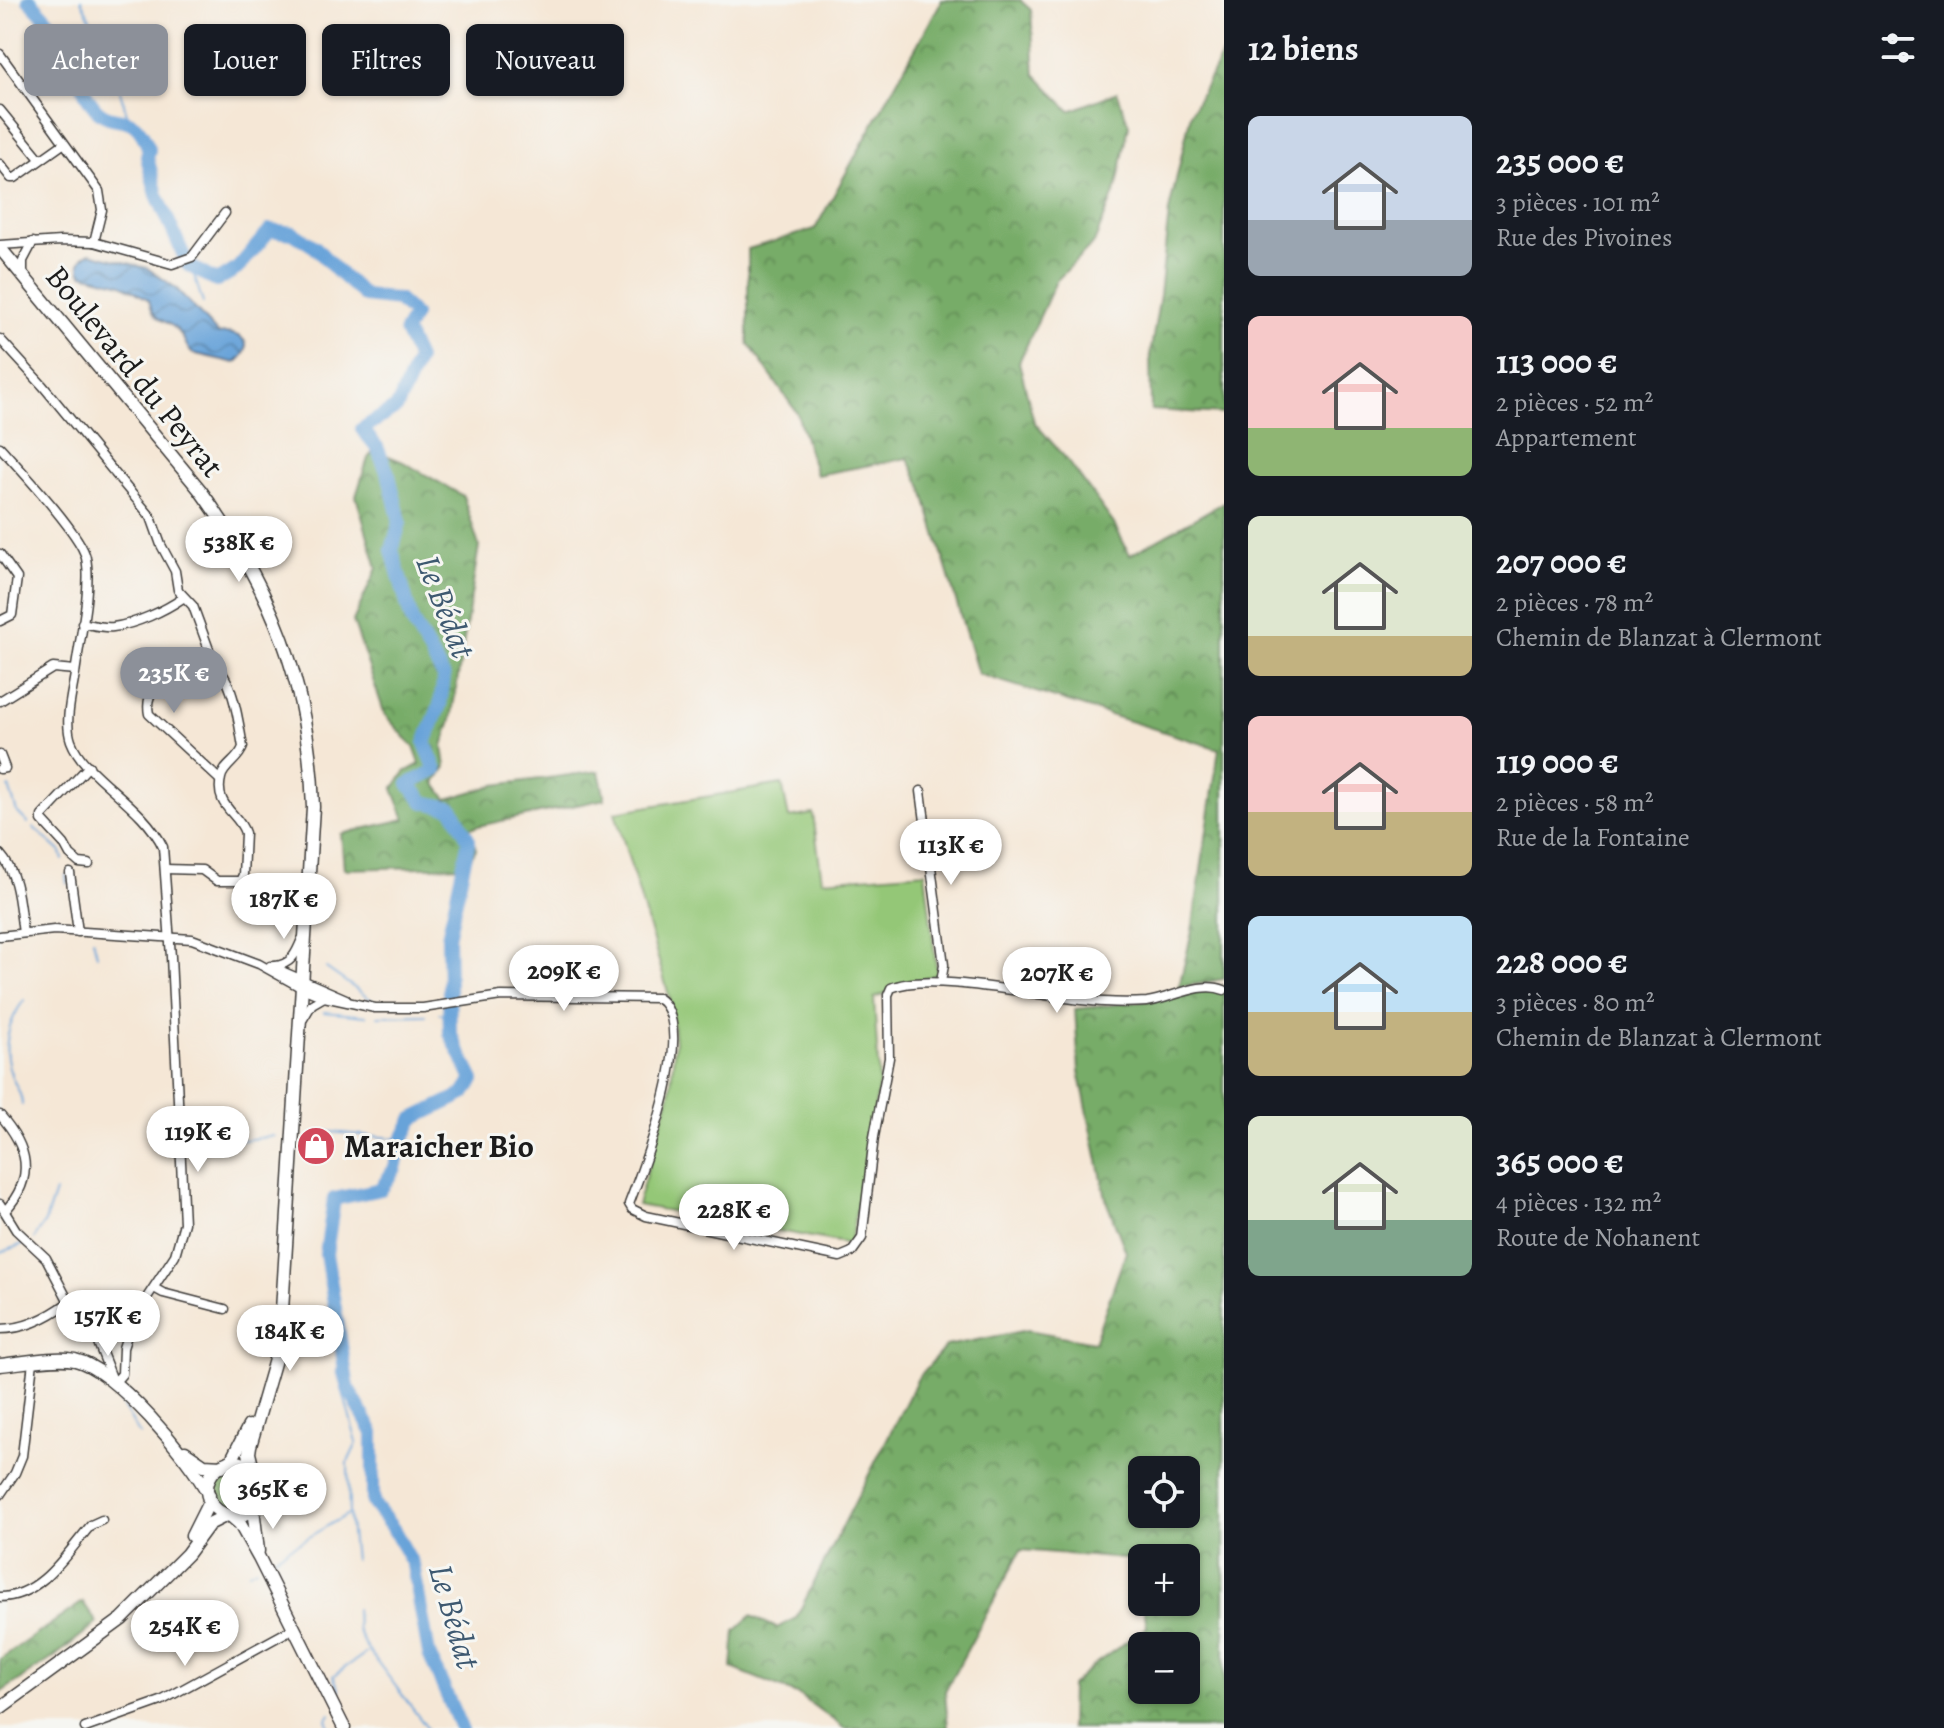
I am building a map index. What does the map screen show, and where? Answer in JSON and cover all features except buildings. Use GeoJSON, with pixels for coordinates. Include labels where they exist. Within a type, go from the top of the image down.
{"type":"FeatureCollection","features":[{"type":"Feature","properties":{"kind":"main road","name":"Boulevard du Peyrat"},"geometry":{"type":"LineString","coordinates":[[0,247],[200,490],[228,529],[271,608],[297,682],[307,726],[313,807],[278,1349],[249,1453],[253,1470]]}},
{"type":"Feature","properties":{"kind":"main road","name":"Boulevard du Peyrat"},"geometry":{"type":"LineString","coordinates":[[226,1464],[250,1423],[271,1347],[283,1279]]}},
{"type":"Feature","properties":{"kind":"main road"},"geometry":{"type":"LineString","coordinates":[[0,1365],[71,1359],[83,1363],[114,1383],[178,1448],[199,1476],[217,1509],[240,1524],[344,1728]]}},
{"type":"Feature","properties":{"kind":"main road"},"geometry":{"type":"LineString","coordinates":[[0,1708],[112,1627],[187,1554],[209,1524],[229,1515],[247,1513],[260,1498],[261,1486],[253,1470],[242,1463],[204,1465],[178,1448]]}},
{"type":"Feature","properties":{"kind":"main road"},"geometry":{"type":"LineString","coordinates":[[160,1582],[183,1551],[209,1498],[212,1475],[226,1464]]}},
{"type":"Feature","properties":{"kind":"main road"},"geometry":{"type":"LineString","coordinates":[[253,1508],[259,1558]]}},
{"type":"Feature","properties":{"kind":"street"},"geometry":{"type":"LineString","coordinates":[[0,54],[99,191],[102,199],[101,218],[94,242]]}},
{"type":"Feature","properties":{"kind":"street"},"geometry":{"type":"LineString","coordinates":[[0,73],[8,66]]}},
{"type":"Feature","properties":{"kind":"street"},"geometry":{"type":"LineString","coordinates":[[0,110],[40,159]]}},
{"type":"Feature","properties":{"kind":"street"},"geometry":{"type":"LineString","coordinates":[[0,164],[11,178],[15,178],[63,144]]}},
{"type":"Feature","properties":{"kind":"street"},"geometry":{"type":"LineString","coordinates":[[0,247],[33,242],[94,242],[172,264],[192,257],[225,213]]}},
{"type":"Feature","properties":{"kind":"street"},"geometry":{"type":"LineString","coordinates":[[23,275],[23,261],[33,242]]}},
{"type":"Feature","properties":{"kind":"street"},"geometry":{"type":"LineString","coordinates":[[0,339],[151,517],[175,571],[178,590],[193,606],[215,666],[223,671],[235,705],[243,747],[220,780],[224,807],[245,833],[240,881],[242,902]]}},
{"type":"Feature","properties":{"kind":"street"},"geometry":{"type":"LineString","coordinates":[[0,447],[63,521],[86,554],[88,568],[69,731],[71,741],[89,766],[142,815],[163,847],[184,1223],[175,1255],[132,1320],[123,1348],[122,1374],[114,1383],[89,1320],[69,1302],[46,1258],[16,1230],[2,1208],[17,1197],[26,1157],[16,1134],[0,1115]]}},
{"type":"Feature","properties":{"kind":"street"},"geometry":{"type":"LineString","coordinates":[[0,554],[17,578],[12,615],[0,621]]}},
{"type":"Feature","properties":{"kind":"street"},"geometry":{"type":"LineString","coordinates":[[82,623],[111,627],[168,608],[183,598]]}},
{"type":"Feature","properties":{"kind":"street"},"geometry":{"type":"LineString","coordinates":[[215,666],[154,689],[149,696],[148,707],[149,714],[220,780]]}},
{"type":"Feature","properties":{"kind":"street"},"geometry":{"type":"LineString","coordinates":[[0,701],[53,668],[75,670]]}},
{"type":"Feature","properties":{"kind":"street"},"geometry":{"type":"LineString","coordinates":[[0,755],[5,768],[0,769]]}},
{"type":"Feature","properties":{"kind":"street"},"geometry":{"type":"LineString","coordinates":[[89,766],[42,816],[70,855],[79,863],[89,864]]}},
{"type":"Feature","properties":{"kind":"street"},"geometry":{"type":"LineString","coordinates":[[921,791],[944,965],[941,982]]}},
{"type":"Feature","properties":{"kind":"street"},"geometry":{"type":"LineString","coordinates":[[0,854],[10,865],[14,877],[23,933]]}},
{"type":"Feature","properties":{"kind":"street"},"geometry":{"type":"LineString","coordinates":[[165,869],[202,870],[217,881],[240,881]]}},
{"type":"Feature","properties":{"kind":"street"},"geometry":{"type":"LineString","coordinates":[[70,873],[78,932]]}},
{"type":"Feature","properties":{"kind":"street"},"geometry":{"type":"LineString","coordinates":[[259,964],[285,965],[293,958],[306,927]]}},
{"type":"Feature","properties":{"kind":"street"},"geometry":{"type":"LineString","coordinates":[[0,936],[54,930],[168,937],[211,944],[302,984],[357,1004]]}},
{"type":"Feature","properties":{"kind":"street"},"geometry":{"type":"LineString","coordinates":[[269,966],[324,997],[394,1009],[443,1006],[501,996],[658,998],[666,1003],[672,1028],[669,1078],[650,1148],[629,1204],[632,1209],[646,1216],[840,1257],[852,1252],[862,1238],[874,1137],[889,1058],[888,995],[891,988],[941,982],[1074,1001],[1119,1003],[1146,1002],[1204,987],[1224,990]]}},
{"type":"Feature","properties":{"kind":"street"},"geometry":{"type":"LineString","coordinates":[[300,1023],[312,1004],[324,997]]}},
{"type":"Feature","properties":{"kind":"street"},"geometry":{"type":"LineString","coordinates":[[154,1288],[225,1309]]}},
{"type":"Feature","properties":{"kind":"street"},"geometry":{"type":"LineString","coordinates":[[0,1329],[17,1329],[69,1302]]}},
{"type":"Feature","properties":{"kind":"street"},"geometry":{"type":"LineString","coordinates":[[0,1495],[22,1456],[33,1362]]}},
{"type":"Feature","properties":{"kind":"street"},"geometry":{"type":"LineString","coordinates":[[0,1597],[17,1597],[31,1590],[91,1525],[102,1520]]}},
{"type":"Feature","properties":{"kind":"street"},"geometry":{"type":"LineString","coordinates":[[85,1728],[161,1701],[294,1628]]}},
{"type":"Feature","properties":{"kind":"green space"},"geometry":{"type":"Polygon","coordinates":[[[942,0],[1020,0],[1031,10],[1035,74],[1070,111],[1117,92],[1129,125],[1117,186],[1094,243],[1056,281],[1019,362],[1034,422],[1069,462],[1114,524],[1130,555],[1224,502],[1224,979],[1179,987],[1192,931],[1219,749],[978,674],[922,487],[908,458],[816,475],[797,413],[748,343],[748,249],[815,229],[942,0]]]}},
{"type":"Feature","properties":{"kind":"green space"},"geometry":{"type":"Polygon","coordinates":[[[1224,51],[1224,414],[1151,410],[1150,355],[1169,211],[1191,113],[1224,51]]]}},
{"type":"Feature","properties":{"kind":"green space"},"geometry":{"type":"Polygon","coordinates":[[[375,450],[463,496],[479,546],[451,720],[443,746],[446,767],[435,783],[447,799],[495,785],[599,771],[605,799],[469,828],[476,849],[466,866],[344,869],[341,834],[405,819],[393,789],[405,772],[420,764],[414,747],[385,715],[353,621],[377,568],[356,496],[368,458],[375,450]]]}},
{"type":"Feature","properties":{"kind":"green space"},"geometry":{"type":"Polygon","coordinates":[[[782,784],[789,818],[813,814],[822,880],[925,872],[937,974],[874,998],[879,1083],[850,1244],[637,1205],[670,1094],[675,1042],[670,999],[615,812],[782,784]]]}},
{"type":"Feature","properties":{"kind":"green space"},"geometry":{"type":"Polygon","coordinates":[[[1205,985],[1224,986],[1224,1728],[1070,1728],[1071,1686],[1128,1641],[1128,1704],[1200,1704],[1200,1632],[1140,1632],[1147,1627],[1145,1616],[1200,1616],[1200,1544],[1128,1544],[1128,1559],[1021,1550],[945,1691],[948,1728],[844,1728],[799,1695],[732,1668],[735,1631],[751,1616],[777,1628],[796,1618],[918,1378],[946,1346],[1028,1330],[1094,1342],[1126,1252],[1107,1203],[1079,1071],[1075,1009],[1147,1001],[1205,985]]]}},
{"type":"Feature","properties":{"kind":"green space"},"geometry":{"type":"Polygon","coordinates":[[[234,1469],[248,1475],[254,1489],[248,1503],[234,1509],[220,1503],[214,1489],[220,1475],[234,1469]]]}},
{"type":"Feature","properties":{"kind":"green space"},"geometry":{"type":"Polygon","coordinates":[[[83,1602],[97,1623],[53,1658],[0,1693],[0,1659],[83,1602]]]}},
{"type":"Feature","properties":{"kind":"water"},"geometry":{"type":"Polygon","coordinates":[[[90,253],[147,268],[176,288],[218,334],[240,337],[246,345],[242,357],[235,363],[192,353],[178,331],[154,314],[149,300],[122,284],[82,274],[81,261],[90,253]]]}},
{"type":"Feature","properties":{"kind":"waterway","name":"Le Bédat"},"geometry":{"type":"LineString","coordinates":[[29,0],[62,40],[85,92],[98,111],[132,123],[144,137],[157,195],[188,265],[216,281],[237,269],[270,230],[293,233],[315,247],[365,296],[398,300],[414,315],[405,331],[418,359],[397,407],[362,429],[377,447],[389,476],[400,522],[392,550],[412,621],[444,677],[440,705],[425,743],[436,770],[409,784],[424,802],[452,808],[469,840],[448,937],[450,1033],[473,1080],[464,1094],[413,1119],[401,1143],[395,1168],[381,1189],[334,1199],[326,1254],[348,1388],[373,1433],[373,1503],[394,1530],[413,1565],[429,1654],[461,1728]]}},
{"type":"Feature","properties":{"kind":"waterway"},"geometry":{"type":"LineString","coordinates":[[81,0],[112,64],[129,121]]}},
{"type":"Feature","properties":{"kind":"waterway"},"geometry":{"type":"LineString","coordinates":[[191,266],[203,303]]}},
{"type":"Feature","properties":{"kind":"waterway"},"geometry":{"type":"LineString","coordinates":[[9,787],[17,812],[28,823]]}},
{"type":"Feature","properties":{"kind":"waterway"},"geometry":{"type":"LineString","coordinates":[[34,828],[61,852],[63,860]]}},
{"type":"Feature","properties":{"kind":"waterway"},"geometry":{"type":"LineString","coordinates":[[66,875],[67,884]]}},
{"type":"Feature","properties":{"kind":"waterway"},"geometry":{"type":"LineString","coordinates":[[93,939],[97,955]]}},
{"type":"Feature","properties":{"kind":"waterway"},"geometry":{"type":"LineString","coordinates":[[326,968],[373,1001]]}},
{"type":"Feature","properties":{"kind":"waterway"},"geometry":{"type":"LineString","coordinates":[[22,1105],[9,1067],[6,1047],[13,1018],[24,1000]]}},
{"type":"Feature","properties":{"kind":"waterway"},"geometry":{"type":"LineString","coordinates":[[440,1014],[447,1013],[446,1009]]}},
{"type":"Feature","properties":{"kind":"waterway"},"geometry":{"type":"LineString","coordinates":[[324,1012],[366,1016]]}},
{"type":"Feature","properties":{"kind":"waterway"},"geometry":{"type":"LineString","coordinates":[[378,1016],[426,1015]]}},
{"type":"Feature","properties":{"kind":"waterway"},"geometry":{"type":"LineString","coordinates":[[321,1131],[403,1139]]}},
{"type":"Feature","properties":{"kind":"waterway"},"geometry":{"type":"LineString","coordinates":[[191,1147],[274,1136]]}},
{"type":"Feature","properties":{"kind":"waterway"},"geometry":{"type":"LineString","coordinates":[[34,1239],[45,1222],[55,1192]]}},
{"type":"Feature","properties":{"kind":"waterway"},"geometry":{"type":"LineString","coordinates":[[0,1253],[23,1244]]}},
{"type":"Feature","properties":{"kind":"waterway"},"geometry":{"type":"LineString","coordinates":[[306,1324],[321,1314],[336,1314]]}},
{"type":"Feature","properties":{"kind":"waterway"},"geometry":{"type":"LineString","coordinates":[[337,1370],[357,1443],[348,1462],[354,1560]]}},
{"type":"Feature","properties":{"kind":"waterway"},"geometry":{"type":"LineString","coordinates":[[116,1395],[140,1435]]}},
{"type":"Feature","properties":{"kind":"waterway"},"geometry":{"type":"LineString","coordinates":[[269,1560],[348,1514]]}},
{"type":"Feature","properties":{"kind":"waterway"},"geometry":{"type":"LineString","coordinates":[[249,1572],[256,1568]]}},
{"type":"Feature","properties":{"kind":"waterway"},"geometry":{"type":"LineString","coordinates":[[356,1609],[357,1629],[364,1644],[427,1728]]}},
{"type":"Feature","properties":{"kind":"waterway"},"geometry":{"type":"LineString","coordinates":[[336,1698],[340,1690],[333,1676],[369,1651]]}},
{"type":"Feature","properties":{"kind":"waterway"},"geometry":{"type":"LineString","coordinates":[[330,1714],[327,1719],[330,1728]]}},
{"type":"Feature","properties":{"kind":"place","name":"Maraicher Bio"},"geometry":{"type":"Point","coordinates":[316,1146]}}]}
